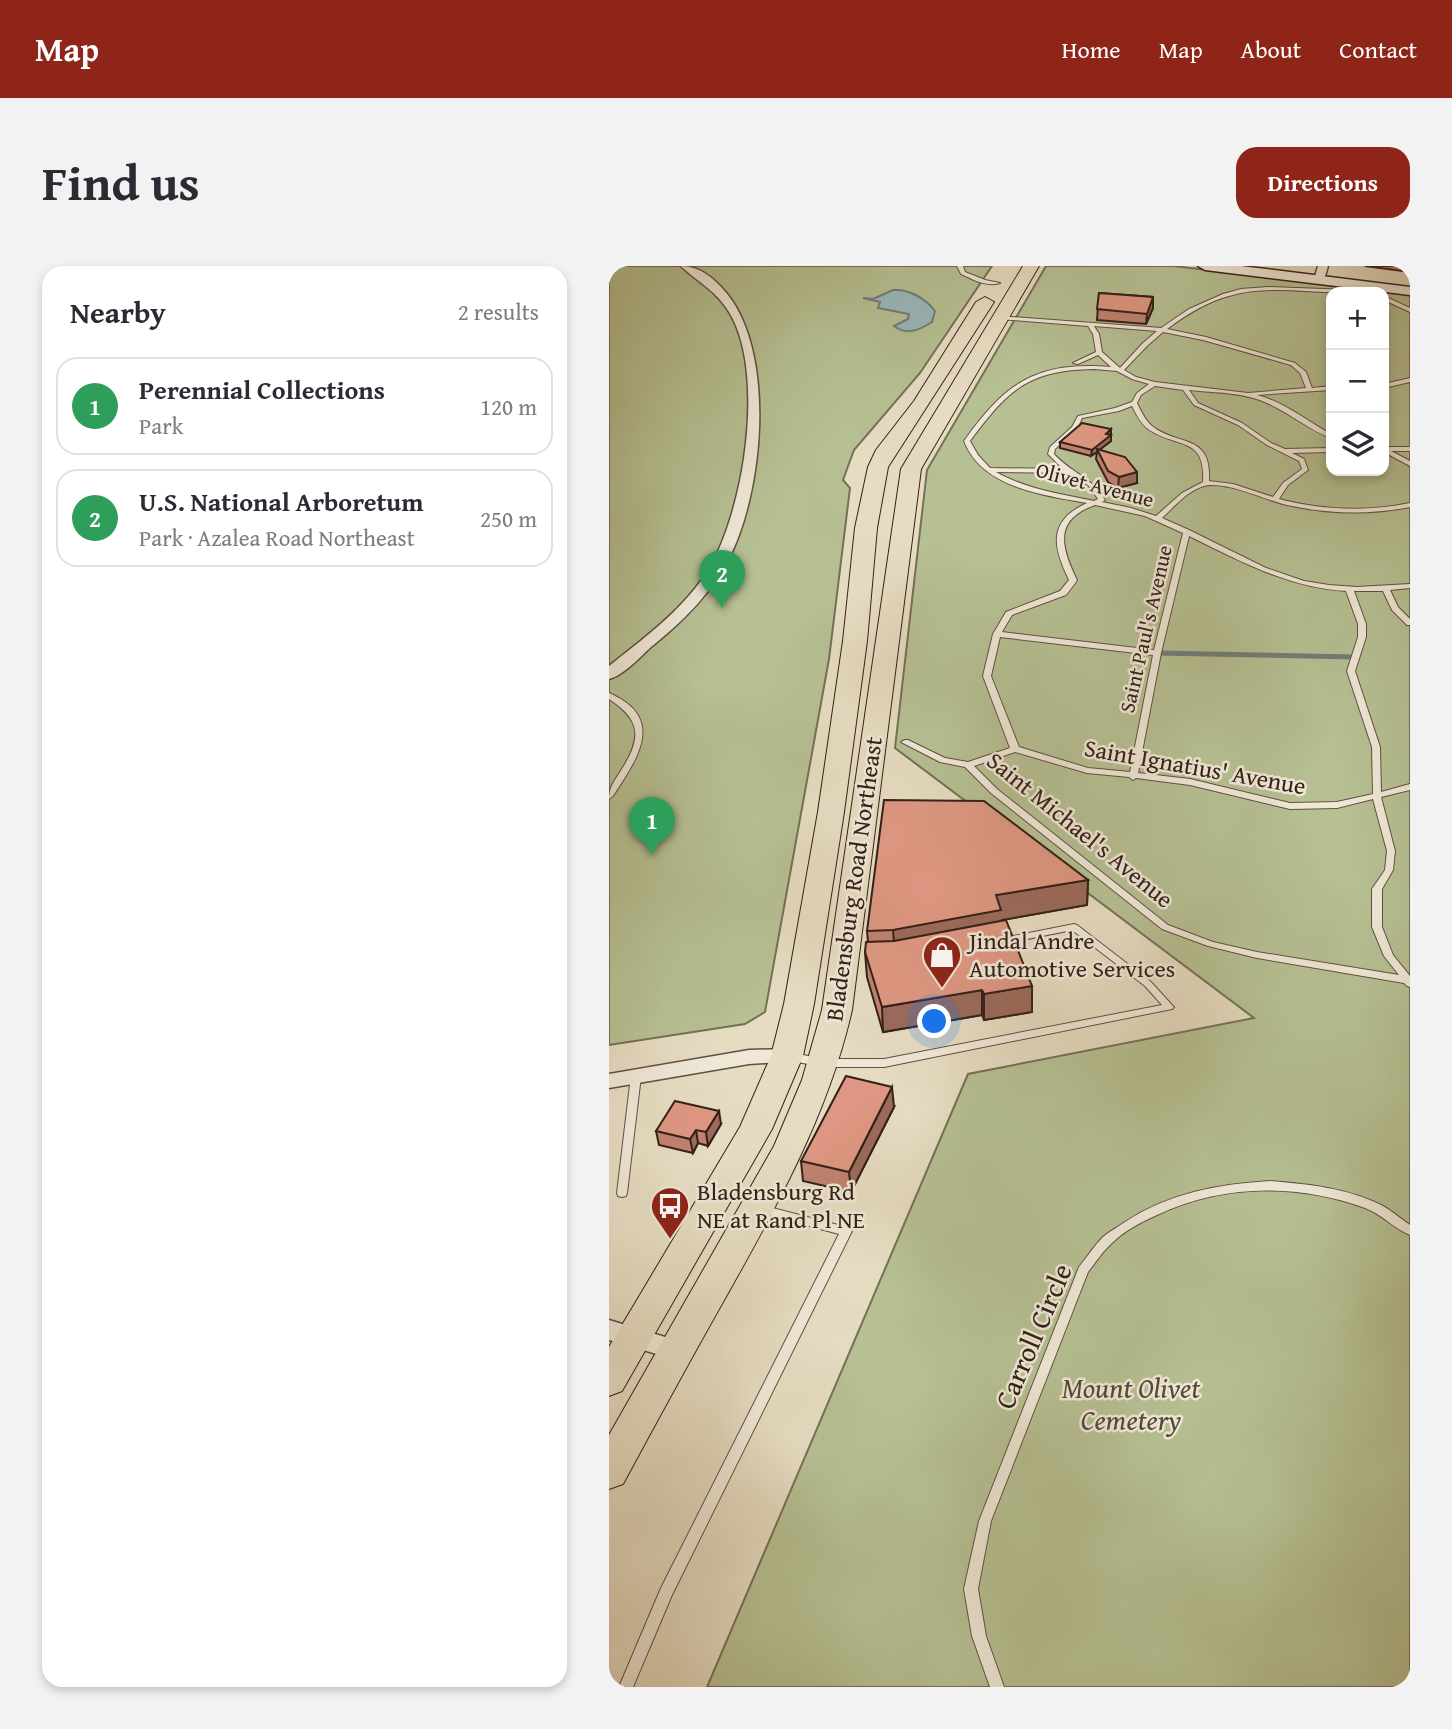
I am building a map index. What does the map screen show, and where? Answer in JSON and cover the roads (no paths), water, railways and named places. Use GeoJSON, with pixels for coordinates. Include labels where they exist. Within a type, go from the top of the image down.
{"type":"FeatureCollection","features":[{"type":"Feature","properties":{"kind":"main road","name":"Bladensburg Road Northeast"},"geometry":{"type":"LineString","coordinates":[[609,1380],[622,1333],[756,1129],[787,1056],[831,812],[855,641],[866,528],[878,467],[994,305],[1031,266]]}},
{"type":"Feature","properties":{"kind":"main road"},"geometry":{"type":"LineString","coordinates":[[1205,266],[1301,277],[1321,273],[1410,291]]}},
{"type":"Feature","properties":{"kind":"main road"},"geometry":{"type":"LineString","coordinates":[[1251,266],[1301,277]]}},
{"type":"Feature","properties":{"kind":"main road","name":"Bladensburg Road Northeast"},"geometry":{"type":"LineString","coordinates":[[609,1472],[758,1208],[793,1142],[826,1063],[849,962],[864,812],[911,469],[994,305]]}},
{"type":"Feature","properties":{"kind":"main road"},"geometry":{"type":"LineString","coordinates":[[831,812],[864,812]]}},
{"type":"Feature","properties":{"kind":"street"},"geometry":{"type":"LineString","coordinates":[[609,674],[675,618],[710,577],[726,548],[747,474],[755,406],[748,346],[719,291],[707,277],[686,266]]}},
{"type":"Feature","properties":{"kind":"street"},"geometry":{"type":"LineString","coordinates":[[609,1080],[749,1057],[787,1056]]}},
{"type":"Feature","properties":{"kind":"street"},"geometry":{"type":"LineString","coordinates":[[622,1333],[677,1350]]}},
{"type":"Feature","properties":{"kind":"lane"},"geometry":{"type":"LineString","coordinates":[[960,266],[963,273],[972,278],[994,305],[1090,325],[1163,330],[1204,338],[1293,364],[1305,378],[1309,388]]}},
{"type":"Feature","properties":{"kind":"lane"},"geometry":{"type":"LineString","coordinates":[[1121,370],[1139,347],[1207,302],[1242,291],[1326,292]]}},
{"type":"Feature","properties":{"kind":"lane"},"geometry":{"type":"LineString","coordinates":[[1389,300],[1410,310]]}},
{"type":"Feature","properties":{"kind":"lane"},"geometry":{"type":"LineString","coordinates":[[1090,325],[1096,334],[1099,353],[1121,370],[1154,384],[1186,390],[1246,395],[1283,408],[1326,433]]}},
{"type":"Feature","properties":{"kind":"lane","name":"Olivet Avenue"},"geometry":{"type":"LineString","coordinates":[[1099,353],[1029,377],[979,423],[967,441],[971,454],[990,470],[1025,485],[1157,519],[1187,531],[1274,575],[1307,584],[1349,588],[1410,586]]}},
{"type":"Feature","properties":{"kind":"lane","name":"Olivet Avenue"},"geometry":{"type":"LineString","coordinates":[[1066,366],[1121,370]]}},
{"type":"Feature","properties":{"kind":"lane"},"geometry":{"type":"LineString","coordinates":[[1280,389],[1305,378]]}},
{"type":"Feature","properties":{"kind":"lane"},"geometry":{"type":"LineString","coordinates":[[1389,385],[1410,380]]}},
{"type":"Feature","properties":{"kind":"lane"},"geometry":{"type":"LineString","coordinates":[[905,742],[943,760],[968,765],[1015,749],[987,676],[997,634],[1009,614],[1063,593],[1073,580],[1058,545],[1059,530],[1081,506],[1102,500],[1097,489],[1074,471],[1056,462],[1051,454],[1052,448],[1075,428],[1077,420],[1134,403],[1139,394],[1154,384]]}},
{"type":"Feature","properties":{"kind":"lane"},"geometry":{"type":"LineString","coordinates":[[1246,395],[1280,389],[1326,388]]}},
{"type":"Feature","properties":{"kind":"lane"},"geometry":{"type":"LineString","coordinates":[[1186,390],[1196,404],[1240,424],[1302,460],[1305,470],[1285,484],[1275,500]]}},
{"type":"Feature","properties":{"kind":"lane"},"geometry":{"type":"LineString","coordinates":[[1134,403],[1138,413],[1153,430],[1197,447],[1203,454],[1206,483]]}},
{"type":"Feature","properties":{"kind":"lane"},"geometry":{"type":"LineString","coordinates":[[1389,449],[1410,449]]}},
{"type":"Feature","properties":{"kind":"lane"},"geometry":{"type":"LineString","coordinates":[[1283,451],[1326,450]]}},
{"type":"Feature","properties":{"kind":"lane"},"geometry":{"type":"LineString","coordinates":[[1302,460],[1319,451]]}},
{"type":"Feature","properties":{"kind":"lane"},"geometry":{"type":"LineString","coordinates":[[1389,452],[1410,464]]}},
{"type":"Feature","properties":{"kind":"lane"},"geometry":{"type":"LineString","coordinates":[[990,470],[1074,471]]}},
{"type":"Feature","properties":{"kind":"lane"},"geometry":{"type":"LineString","coordinates":[[1157,519],[1180,495],[1206,483],[1275,500],[1366,510],[1410,505]]}},
{"type":"Feature","properties":{"kind":"lane","name":"Saint Paul's Avenue"},"geometry":{"type":"LineString","coordinates":[[1133,777],[1157,653],[1187,531]]}},
{"type":"Feature","properties":{"kind":"lane"},"geometry":{"type":"LineString","coordinates":[[1385,587],[1395,608],[1410,622]]}},
{"type":"Feature","properties":{"kind":"lane"},"geometry":{"type":"LineString","coordinates":[[1349,588],[1362,624],[1362,638],[1352,671],[1376,747],[1377,796],[1391,851],[1389,870],[1377,889],[1377,927],[1389,956],[1409,981]]}},
{"type":"Feature","properties":{"kind":"lane"},"geometry":{"type":"LineString","coordinates":[[997,634],[1157,653]]}},
{"type":"Feature","properties":{"kind":"lane"},"geometry":{"type":"LineString","coordinates":[[609,695],[630,708],[641,730],[640,742],[632,760],[609,796]]}},
{"type":"Feature","properties":{"kind":"lane","name":"Saint Ignatius' Avenue"},"geometry":{"type":"LineString","coordinates":[[1015,749],[1087,770],[1190,782],[1290,806],[1337,805],[1410,787]]}},
{"type":"Feature","properties":{"kind":"lane","name":"Saint Michael's Avenue"},"geometry":{"type":"LineString","coordinates":[[968,765],[994,792],[1165,927],[1211,944],[1257,955],[1409,981]]}},
{"type":"Feature","properties":{"kind":"lane"},"geometry":{"type":"LineString","coordinates":[[787,1056],[826,1063],[884,1063],[1169,1007],[1148,984],[1074,927],[991,943]]}},
{"type":"Feature","properties":{"kind":"lane"},"geometry":{"type":"LineString","coordinates":[[622,1193],[636,1076]]}},
{"type":"Feature","properties":{"kind":"lane","name":"Carroll Circle"},"geometry":{"type":"LineString","coordinates":[[996,1687],[979,1636],[971,1589],[985,1521],[1083,1270],[1109,1239],[1152,1210],[1203,1192],[1259,1185],[1314,1188],[1371,1205],[1410,1231]]}},
{"type":"Feature","properties":{"kind":"lane"},"geometry":{"type":"LineString","coordinates":[[626,1687],[666,1592],[846,1231],[758,1208]]}},
{"type":"Feature","properties":{"kind":"water"},"geometry":{"type":"Polygon","coordinates":[[[893,290],[911,293],[926,302],[935,311],[932,322],[918,329],[904,331],[894,326],[908,319],[909,314],[878,308],[880,302],[863,298],[873,299],[893,290]]]}},
{"type":"Feature","properties":{"kind":"waterway"},"geometry":{"type":"LineString","coordinates":[[1157,653],[1354,657]]}},
{"type":"Feature","properties":{"kind":"place","name":"U.S. National Arboretum"},"geometry":{"type":"Point","coordinates":[722,608]}},
{"type":"Feature","properties":{"kind":"place","name":"Perennial Collections"},"geometry":{"type":"Point","coordinates":[652,855]}},
{"type":"Feature","properties":{"kind":"place","name":"Jindal Andre Automotive Services"},"geometry":{"type":"Point","coordinates":[942,989]}},
{"type":"Feature","properties":{"kind":"place","name":"Bladensburg Rd NE at Rand Pl NE"},"geometry":{"type":"Point","coordinates":[670,1240]}},
{"type":"Feature","properties":{"kind":"park label","name":"Mount Olivet Cemetery"},"geometry":{"type":"Point","coordinates":[1131,1404]}}]}
